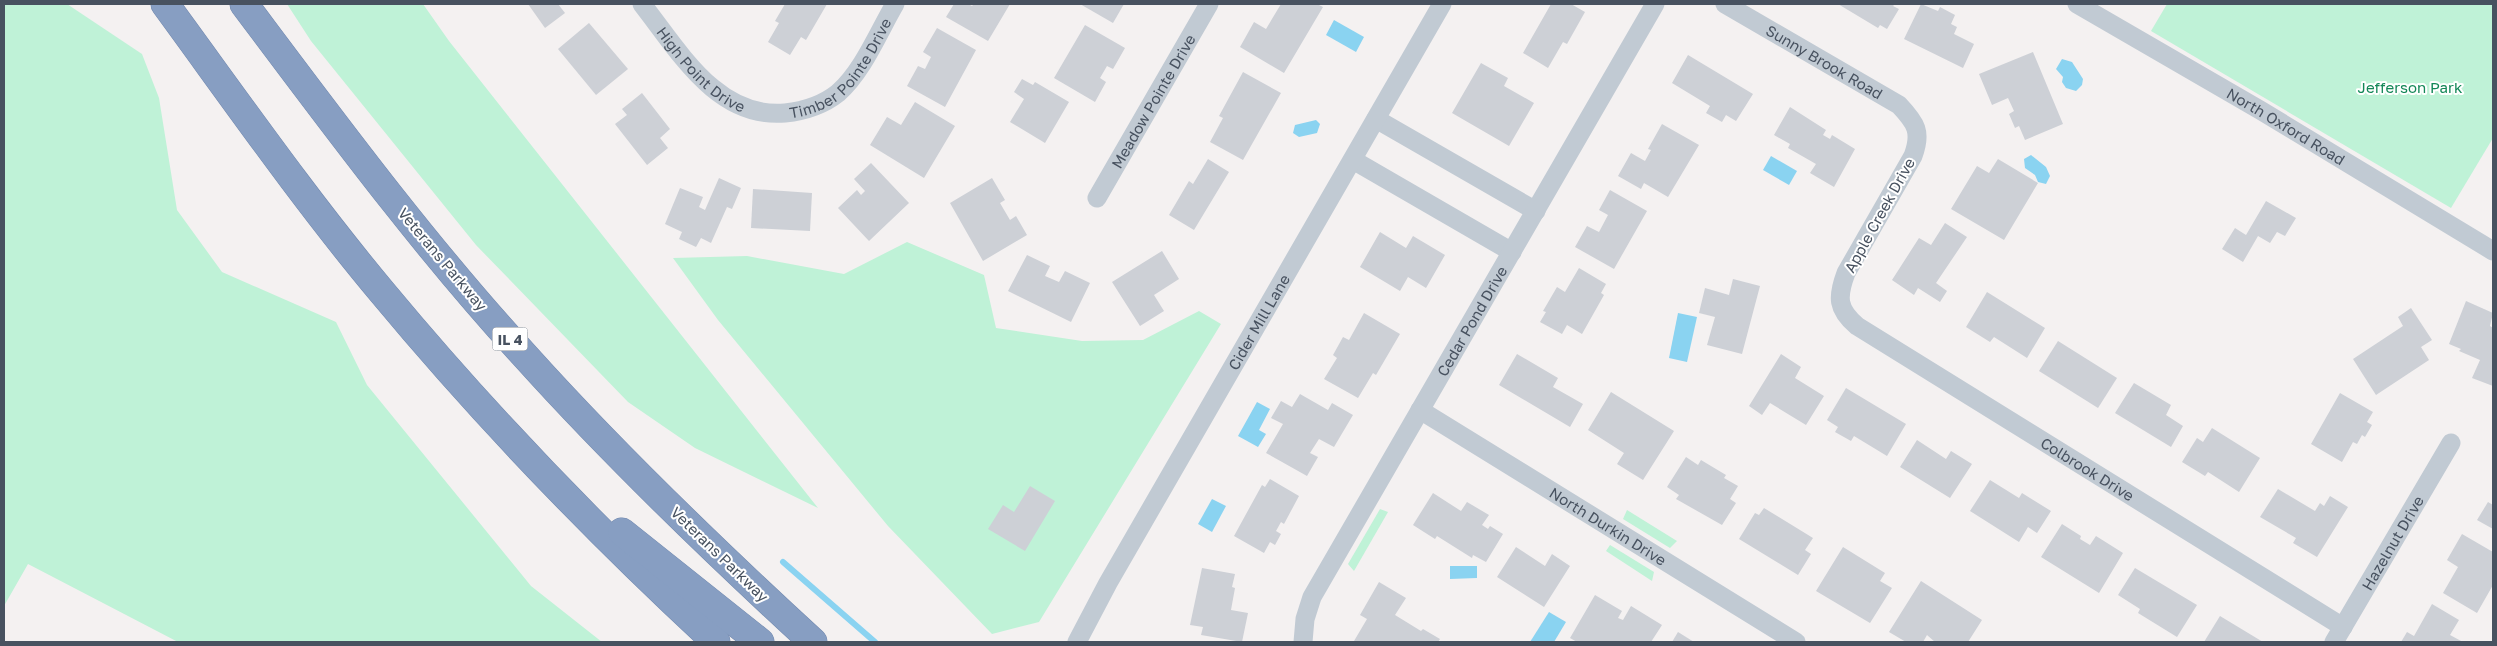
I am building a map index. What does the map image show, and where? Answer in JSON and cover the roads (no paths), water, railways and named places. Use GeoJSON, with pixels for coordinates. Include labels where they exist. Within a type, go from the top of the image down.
{"type":"FeatureCollection","features":[{"type":"Feature","properties":{"kind":"highway"},"geometry":{"type":"LineString","coordinates":[[165,4],[298,185],[382,291],[466,390],[552,481],[659,589],[716,642]]}},
{"type":"Feature","properties":{"kind":"highway","name":"Veterans Parkway"},"geometry":{"type":"LineString","coordinates":[[244,4],[348,143],[436,252],[526,357],[736,571],[813,642]]}},
{"type":"Feature","properties":{"kind":"highway"},"geometry":{"type":"LineString","coordinates":[[552,481],[639,544],[760,642]]}},
{"type":"Feature","properties":{"kind":"street","name":"High Point Drive"},"geometry":{"type":"LineString","coordinates":[[642,4],[699,75],[723,97],[753,112],[772,114]]}},
{"type":"Feature","properties":{"kind":"street","name":"Timber Pointe Drive"},"geometry":{"type":"LineString","coordinates":[[772,114],[797,112],[818,105],[837,94],[860,64],[895,4]]}},
{"type":"Feature","properties":{"kind":"street","name":"Meadow Pointe Drive"},"geometry":{"type":"LineString","coordinates":[[1097,198],[1209,4]]}},
{"type":"Feature","properties":{"kind":"street","name":"Cider Mill Lane"},"geometry":{"type":"LineString","coordinates":[[1077,642],[1108,583],[1442,4]]}},
{"type":"Feature","properties":{"kind":"street","name":"Cedar Pond Drive"},"geometry":{"type":"LineString","coordinates":[[1303,642],[1305,619],[1312,597],[1655,4]]}},
{"type":"Feature","properties":{"kind":"street","name":"Sunny Brook Road"},"geometry":{"type":"LineString","coordinates":[[1725,4],[1899,105],[1923,126]]}},
{"type":"Feature","properties":{"kind":"street","name":"North Oxford Road"},"geometry":{"type":"LineString","coordinates":[[2077,4],[2260,110],[2493,251]]}},
{"type":"Feature","properties":{"kind":"street"},"geometry":{"type":"LineString","coordinates":[[1376,119],[1536,211]]}},
{"type":"Feature","properties":{"kind":"street","name":"Apple Creek Drive"},"geometry":{"type":"LineString","coordinates":[[1834,304],[1846,273],[1913,156],[1923,126]]}},
{"type":"Feature","properties":{"kind":"street"},"geometry":{"type":"LineString","coordinates":[[1353,160],[1512,252]]}},
{"type":"Feature","properties":{"kind":"street","name":"Colbrook Drive"},"geometry":{"type":"LineString","coordinates":[[1834,304],[1857,326],[2339,635]]}},
{"type":"Feature","properties":{"kind":"street","name":"North Durkin Drive"},"geometry":{"type":"LineString","coordinates":[[1420,410],[1796,642]]}},
{"type":"Feature","properties":{"kind":"street","name":"Hazelnut Drive"},"geometry":{"type":"LineString","coordinates":[[2339,635],[2451,443]]}},
{"type":"Feature","properties":{"kind":"water"},"geometry":{"type":"Polygon","coordinates":[[[1334,20],[1364,37],[1356,52],[1326,35],[1334,20]]]}},
{"type":"Feature","properties":{"kind":"water"},"geometry":{"type":"Polygon","coordinates":[[[2062,59],[2072,62],[2083,79],[2082,85],[2076,91],[2066,88],[2062,82],[2063,77],[2056,69],[2062,59]]]}},
{"type":"Feature","properties":{"kind":"water"},"geometry":{"type":"Polygon","coordinates":[[[1316,120],[1320,124],[1317,133],[1299,137],[1293,133],[1295,125],[1316,120]]]}},
{"type":"Feature","properties":{"kind":"water"},"geometry":{"type":"Polygon","coordinates":[[[2031,155],[2046,167],[2050,176],[2046,184],[2038,182],[2035,175],[2025,168],[2024,159],[2031,155]]]}},
{"type":"Feature","properties":{"kind":"water"},"geometry":{"type":"Polygon","coordinates":[[[1771,156],[1797,171],[1789,185],[1763,170],[1771,156]]]}},
{"type":"Feature","properties":{"kind":"water"},"geometry":{"type":"Polygon","coordinates":[[[1678,313],[1697,317],[1687,362],[1669,358],[1678,313]]]}},
{"type":"Feature","properties":{"kind":"water"},"geometry":{"type":"Polygon","coordinates":[[[1257,402],[1270,409],[1259,430],[1266,434],[1258,447],[1238,436],[1257,402]]]}},
{"type":"Feature","properties":{"kind":"water"},"geometry":{"type":"Polygon","coordinates":[[[1212,499],[1226,506],[1212,532],[1198,524],[1212,499]]]}},
{"type":"Feature","properties":{"kind":"water"},"geometry":{"type":"Polygon","coordinates":[[[1450,566],[1477,566],[1477,578],[1450,579],[1450,566]]]}},
{"type":"Feature","properties":{"kind":"water"},"geometry":{"type":"Polygon","coordinates":[[[1549,612],[1566,622],[1554,642],[1530,642],[1549,612]]]}},
{"type":"Feature","properties":{"kind":"waterway"},"geometry":{"type":"LineString","coordinates":[[783,562],[875,642]]}},
{"type":"Feature","properties":{"kind":"park label","name":"Jefferson Park"},"geometry":{"type":"Point","coordinates":[2410,87]}}]}
